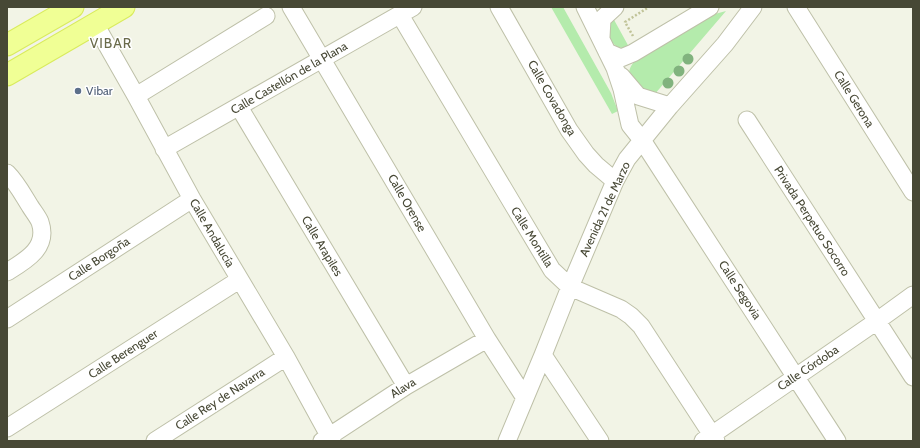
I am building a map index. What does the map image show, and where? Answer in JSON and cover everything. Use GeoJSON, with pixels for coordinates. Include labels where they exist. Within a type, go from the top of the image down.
{"type":"FeatureCollection","features":[{"type":"Feature","properties":{"kind":"main road"},"geometry":{"type":"LineString","coordinates":[[7,45],[73,7]]}},
{"type":"Feature","properties":{"kind":"main road"},"geometry":{"type":"LineString","coordinates":[[7,75],[124,7]]}},
{"type":"Feature","properties":{"kind":"street","name":"Calle Orense"},"geometry":{"type":"LineString","coordinates":[[291,7],[487,339],[525,398]]}},
{"type":"Feature","properties":{"kind":"street","name":"Calle Covadonga"},"geometry":{"type":"LineString","coordinates":[[499,7],[569,130],[586,154],[596,165],[615,181]]}},
{"type":"Feature","properties":{"kind":"street"},"geometry":{"type":"LineString","coordinates":[[585,7],[616,68],[631,89],[638,96],[670,106]]}},
{"type":"Feature","properties":{"kind":"street"},"geometry":{"type":"LineString","coordinates":[[609,8],[602,18],[604,44],[621,58],[633,53],[710,7]]}},
{"type":"Feature","properties":{"kind":"street","name":"Avenida 21 de Marzo"},"geometry":{"type":"LineString","coordinates":[[507,441],[543,356],[570,286],[615,181],[627,159],[670,106],[725,44],[753,7]]}},
{"type":"Feature","properties":{"kind":"street","name":"Calle Gerona"},"geometry":{"type":"LineString","coordinates":[[796,7],[913,192]]}},
{"type":"Feature","properties":{"kind":"street","name":"Calle Castellón de la Plana"},"geometry":{"type":"LineString","coordinates":[[164,149],[406,11]]}},
{"type":"Feature","properties":{"kind":"street","name":"Calle Montilla"},"geometry":{"type":"LineString","coordinates":[[406,11],[552,270],[570,286],[621,309],[641,326],[711,439]]}},
{"type":"Feature","properties":{"kind":"street"},"geometry":{"type":"LineString","coordinates":[[136,96],[266,16]]}},
{"type":"Feature","properties":{"kind":"street","name":"Calle Andalucía"},"geometry":{"type":"LineString","coordinates":[[95,24],[192,199],[286,357],[328,439]]}},
{"type":"Feature","properties":{"kind":"street"},"geometry":{"type":"LineString","coordinates":[[616,68],[633,53]]}},
{"type":"Feature","properties":{"kind":"street","name":"Calle Segovia"},"geometry":{"type":"LineString","coordinates":[[616,68],[630,125],[642,140],[837,441]]}},
{"type":"Feature","properties":{"kind":"street","name":"Calle Arapiles"},"geometry":{"type":"LineString","coordinates":[[239,107],[406,386]]}},
{"type":"Feature","properties":{"kind":"street","name":"Privada Perpetuo Socorro"},"geometry":{"type":"LineString","coordinates":[[747,120],[913,377]]}},
{"type":"Feature","properties":{"kind":"street"},"geometry":{"type":"LineString","coordinates":[[7,173],[15,181],[40,223],[42,237],[38,247],[28,259],[7,272]]}},
{"type":"Feature","properties":{"kind":"street","name":"Calle Borgoña"},"geometry":{"type":"LineString","coordinates":[[7,319],[192,199]]}},
{"type":"Feature","properties":{"kind":"street","name":"Calle Berenguer"},"geometry":{"type":"LineString","coordinates":[[7,428],[239,280]]}},
{"type":"Feature","properties":{"kind":"street","name":"Calle Córdoba"},"geometry":{"type":"LineString","coordinates":[[711,439],[913,295]]}},
{"type":"Feature","properties":{"kind":"street","name":"Alava"},"geometry":{"type":"LineString","coordinates":[[328,439],[406,386],[487,339]]}},
{"type":"Feature","properties":{"kind":"street"},"geometry":{"type":"LineString","coordinates":[[543,356],[600,441]]}},
{"type":"Feature","properties":{"kind":"street","name":"Calle Rey de Navarra"},"geometry":{"type":"LineString","coordinates":[[155,441],[286,357]]}},
{"type":"Feature","properties":{"kind":"path"},"geometry":{"type":"LineString","coordinates":[[625,22],[649,7]]}},
{"type":"Feature","properties":{"kind":"green space"},"geometry":{"type":"Polygon","coordinates":[[[551,7],[563,7],[611,93],[618,111],[612,114],[551,7]]]}},
{"type":"Feature","properties":{"kind":"green space"},"geometry":{"type":"Polygon","coordinates":[[[726,11],[654,95],[647,94],[629,76],[629,71],[636,60],[715,14],[726,11]]]}},
{"type":"Feature","properties":{"kind":"green space"},"geometry":{"type":"Polygon","coordinates":[[[613,18],[629,47],[618,47],[613,44],[610,39],[609,28],[613,18]]]}},
{"type":"Feature","properties":{"kind":"place","name":"Vibar"},"geometry":{"type":"Point","coordinates":[78,91]}},
{"type":"Feature","properties":{"kind":"district","name":"VIBAR"},"geometry":{"type":"Point","coordinates":[111,43]}}]}
